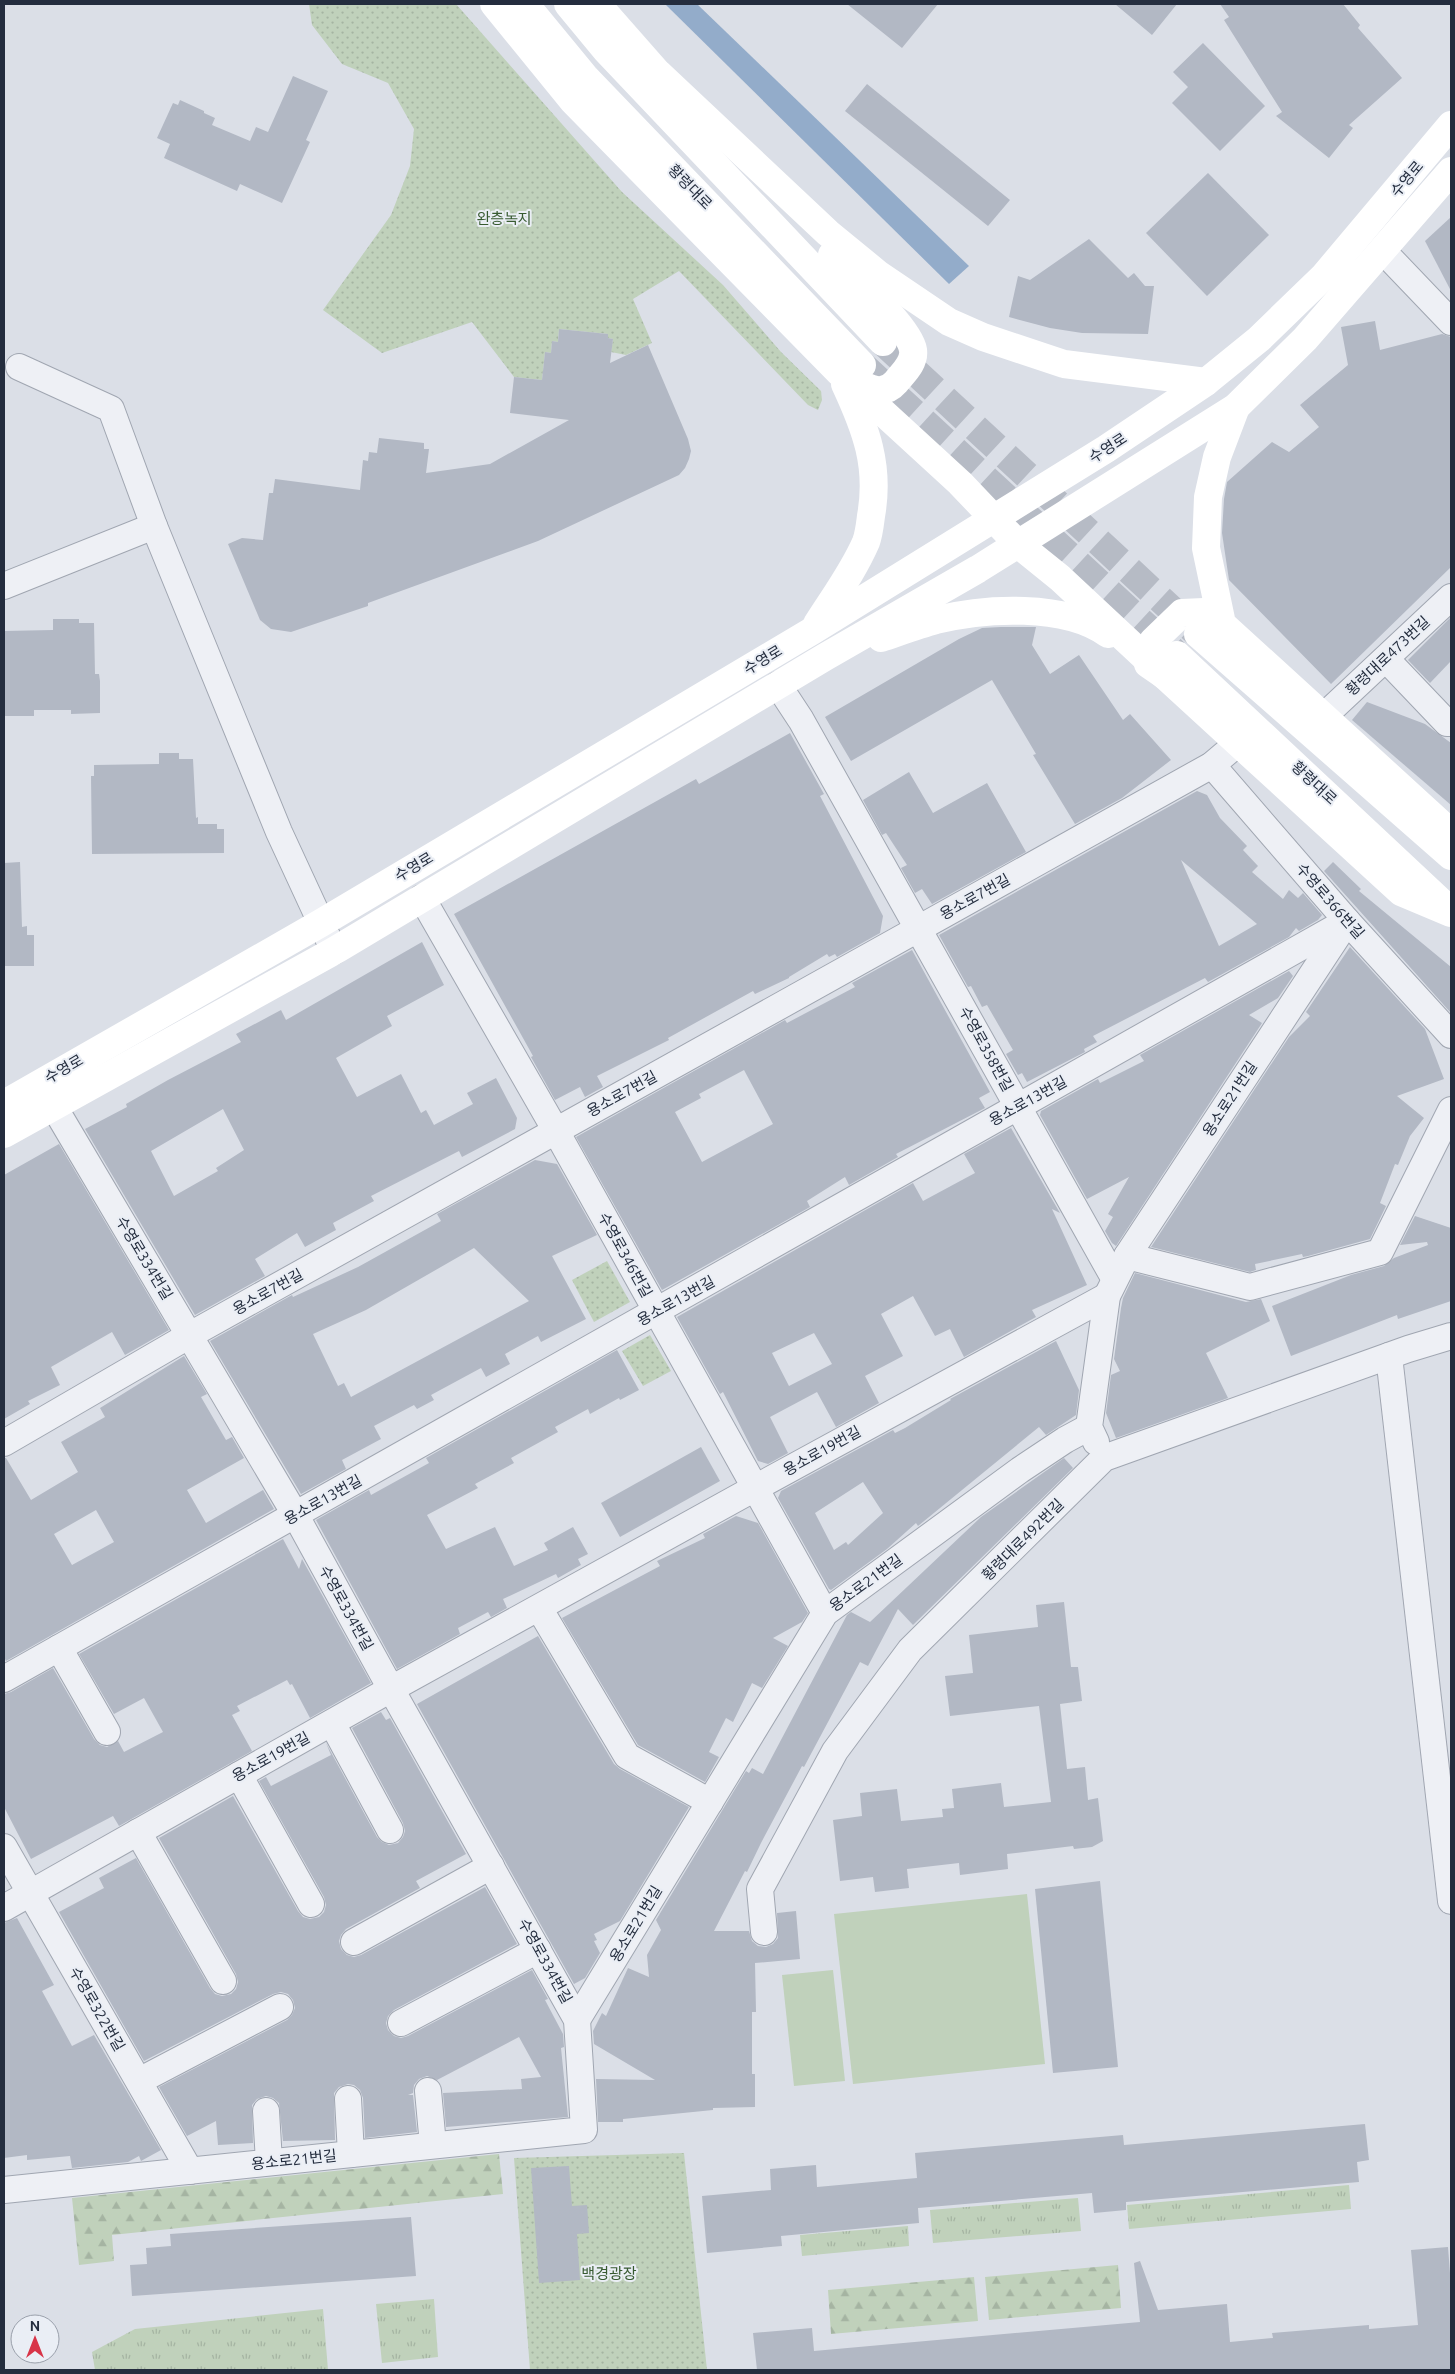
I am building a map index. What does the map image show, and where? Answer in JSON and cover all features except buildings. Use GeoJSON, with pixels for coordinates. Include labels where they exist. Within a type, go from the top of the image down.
{"type":"FeatureCollection","features":[{"type":"Feature","properties":{"kind":"main road"},"geometry":{"type":"LineString","coordinates":[[494,4],[573,100],[851,368],[1019,545],[1171,665],[1238,743],[1401,892],[1451,912]]}},
{"type":"Feature","properties":{"kind":"main road","name":"황령대로"},"geometry":{"type":"LineString","coordinates":[[525,4],[585,77],[851,368]]}},
{"type":"Feature","properties":{"kind":"main road"},"geometry":{"type":"LineString","coordinates":[[568,4],[606,50],[883,342]]}},
{"type":"Feature","properties":{"kind":"main road"},"geometry":{"type":"LineString","coordinates":[[597,4],[658,74],[911,340],[914,352],[911,364],[885,390],[876,391],[867,387],[851,368]]}},
{"type":"Feature","properties":{"kind":"main road"},"geometry":{"type":"LineString","coordinates":[[658,74],[828,233],[878,274],[949,322],[983,337],[1064,364],[1206,382]]}},
{"type":"Feature","properties":{"kind":"main road","name":"수영로"},"geometry":{"type":"LineString","coordinates":[[4,1104],[320,923],[812,631],[995,520],[1206,382],[1260,339],[1324,276],[1451,125]]}},
{"type":"Feature","properties":{"kind":"main road","name":"수영로"},"geometry":{"type":"LineString","coordinates":[[4,1134],[53,1105],[334,951],[825,657],[1019,545],[1236,407],[1305,339],[1451,171]]}},
{"type":"Feature","properties":{"kind":"main road"},"geometry":{"type":"LineString","coordinates":[[812,631],[849,576],[867,540],[875,496],[872,453],[861,418],[851,368]]}},
{"type":"Feature","properties":{"kind":"main road"},"geometry":{"type":"LineString","coordinates":[[1236,407],[1217,457],[1208,497],[1206,548],[1210,629],[1324,716],[1451,833]]}},
{"type":"Feature","properties":{"kind":"main road"},"geometry":{"type":"LineString","coordinates":[[825,657],[937,620],[1023,611],[1052,612],[1077,618],[1171,665]]}},
{"type":"Feature","properties":{"kind":"main road"},"geometry":{"type":"LineString","coordinates":[[1171,665],[1153,656],[1153,640],[1182,613],[1204,612],[1210,629],[1451,856]]}},
{"type":"Feature","properties":{"kind":"main road","name":"황령대로"},"geometry":{"type":"LineString","coordinates":[[1171,665],[1451,912]]}},
{"type":"Feature","properties":{"kind":"street"},"geometry":{"type":"LineString","coordinates":[[1383,251],[1451,322]]}},
{"type":"Feature","properties":{"kind":"street"},"geometry":{"type":"LineString","coordinates":[[18,367],[111,409],[154,526],[279,832],[334,951]]}},
{"type":"Feature","properties":{"kind":"street"},"geometry":{"type":"LineString","coordinates":[[4,586],[154,526]]}},
{"type":"Feature","properties":{"kind":"street","name":"황령대로473번길"},"geometry":{"type":"LineString","coordinates":[[1324,716],[1451,597]]}},
{"type":"Feature","properties":{"kind":"street"},"geometry":{"type":"LineString","coordinates":[[1386,659],[1447,723],[1451,723]]}},
{"type":"Feature","properties":{"kind":"street","name":"수영로358번길"},"geometry":{"type":"LineString","coordinates":[[778,685],[801,720],[1018,1107],[1116,1277]]}},
{"type":"Feature","properties":{"kind":"street","name":"용소로7번길"},"geometry":{"type":"LineString","coordinates":[[4,1443],[190,1335],[1212,764],[1238,743]]}},
{"type":"Feature","properties":{"kind":"street","name":"수영로366번길"},"geometry":{"type":"LineString","coordinates":[[1212,764],[1347,921],[1451,1035]]}},
{"type":"Feature","properties":{"kind":"street","name":"수영로346번길"},"geometry":{"type":"LineString","coordinates":[[422,898],[556,1131],[825,1614]]}},
{"type":"Feature","properties":{"kind":"street","name":"용소로13번길"},"geometry":{"type":"LineString","coordinates":[[4,1679],[296,1516],[1347,921]]}},
{"type":"Feature","properties":{"kind":"street","name":"용소로21번길"},"geometry":{"type":"LineString","coordinates":[[1116,1277],[1347,921]]}},
{"type":"Feature","properties":{"kind":"street","name":"수영로334번길"},"geometry":{"type":"LineString","coordinates":[[53,1105],[296,1516],[391,1690],[578,2020],[584,2130]]}},
{"type":"Feature","properties":{"kind":"street"},"geometry":{"type":"LineString","coordinates":[[1104,1458],[1088,1427],[1116,1277],[1250,1287],[1380,1252],[1451,1110]]}},
{"type":"Feature","properties":{"kind":"street","name":"용소로19번길"},"geometry":{"type":"LineString","coordinates":[[4,1908],[755,1488],[1116,1277]]}},
{"type":"Feature","properties":{"kind":"street","name":"황령대로492번길"},"geometry":{"type":"LineString","coordinates":[[764,1932],[760,1889],[835,1750],[910,1650],[1104,1458],[1389,1356],[1451,1336]]}},
{"type":"Feature","properties":{"kind":"street"},"geometry":{"type":"LineString","coordinates":[[1389,1356],[1451,1901]]}},
{"type":"Feature","properties":{"kind":"street","name":"용소로21번길"},"geometry":{"type":"LineString","coordinates":[[578,2020],[825,1614],[1020,1470],[1088,1427]]}},
{"type":"Feature","properties":{"kind":"street"},"geometry":{"type":"LineString","coordinates":[[539,1608],[627,1756],[710,1802]]}},
{"type":"Feature","properties":{"kind":"street"},"geometry":{"type":"LineString","coordinates":[[60,1648],[107,1732]]}},
{"type":"Feature","properties":{"kind":"street"},"geometry":{"type":"LineString","coordinates":[[332,1723],[390,1830]]}},
{"type":"Feature","properties":{"kind":"street"},"geometry":{"type":"LineString","coordinates":[[239,1775],[311,1904]]}},
{"type":"Feature","properties":{"kind":"street"},"geometry":{"type":"LineString","coordinates":[[138,1832],[224,1981]]}},
{"type":"Feature","properties":{"kind":"street","name":"수영로322번길"},"geometry":{"type":"LineString","coordinates":[[4,1847],[190,2171]]}},
{"type":"Feature","properties":{"kind":"street"},"geometry":{"type":"LineString","coordinates":[[354,1942],[491,1866]]}},
{"type":"Feature","properties":{"kind":"street"},"geometry":{"type":"LineString","coordinates":[[401,2023],[538,1950]]}},
{"type":"Feature","properties":{"kind":"street"},"geometry":{"type":"LineString","coordinates":[[139,2081],[280,2007]]}},
{"type":"Feature","properties":{"kind":"street"},"geometry":{"type":"LineString","coordinates":[[428,2091],[433,2146]]}},
{"type":"Feature","properties":{"kind":"street"},"geometry":{"type":"LineString","coordinates":[[348,2099],[351,2154]]}},
{"type":"Feature","properties":{"kind":"street"},"geometry":{"type":"LineString","coordinates":[[266,2111],[269,2162]]}},
{"type":"Feature","properties":{"kind":"street","name":"용소로21번길"},"geometry":{"type":"LineString","coordinates":[[4,2190],[584,2130]]}},
{"type":"Feature","properties":{"kind":"green space","name":"완층녹지"},"geometry":{"type":"Polygon","coordinates":[[[309,4],[456,4],[622,192],[723,285],[781,352],[821,391],[822,400],[818,410],[808,405],[679,271],[633,299],[652,343],[626,355],[611,352],[613,339],[608,338],[608,334],[559,329],[558,342],[552,341],[551,353],[545,352],[542,380],[514,377],[472,322],[382,353],[323,310],[391,215],[410,166],[414,129],[388,83],[342,64],[312,25],[309,4]]]}},
{"type":"Feature","properties":{"kind":"green space"},"geometry":{"type":"Polygon","coordinates":[[[607,1261],[630,1302],[594,1322],[572,1280],[607,1261]]]}},
{"type":"Feature","properties":{"kind":"green space"},"geometry":{"type":"Polygon","coordinates":[[[650,1335],[671,1371],[643,1386],[622,1351],[650,1335]]]}},
{"type":"Feature","properties":{"kind":"green space"},"geometry":{"type":"Polygon","coordinates":[[[1027,1894],[1045,2064],[853,2084],[834,1914],[1027,1894]]]}},
{"type":"Feature","properties":{"kind":"green space"},"geometry":{"type":"Polygon","coordinates":[[[833,1970],[845,2081],[794,2086],[782,1975],[833,1970]]]}},
{"type":"Feature","properties":{"kind":"green space","name":"백경광장"},"geometry":{"type":"Polygon","coordinates":[[[684,2153],[707,2370],[530,2370],[514,2158],[684,2153]]]}},
{"type":"Feature","properties":{"kind":"green space"},"geometry":{"type":"Polygon","coordinates":[[[499,2154],[503,2194],[112,2235],[114,2261],[79,2265],[72,2198],[499,2154]]]}},
{"type":"Feature","properties":{"kind":"green space"},"geometry":{"type":"Polygon","coordinates":[[[1349,2185],[1351,2209],[1129,2229],[1127,2205],[1349,2185]]]}},
{"type":"Feature","properties":{"kind":"green space"},"geometry":{"type":"Polygon","coordinates":[[[1078,2198],[1081,2231],[933,2243],[930,2210],[1078,2198]]]}},
{"type":"Feature","properties":{"kind":"green space"},"geometry":{"type":"Polygon","coordinates":[[[908,2226],[909,2246],[802,2256],[800,2235],[908,2226]]]}},
{"type":"Feature","properties":{"kind":"green space"},"geometry":{"type":"Polygon","coordinates":[[[1118,2265],[1121,2308],[989,2320],[985,2277],[1118,2265]]]}},
{"type":"Feature","properties":{"kind":"green space"},"geometry":{"type":"Polygon","coordinates":[[[974,2277],[978,2321],[831,2334],[828,2290],[974,2277]]]}},
{"type":"Feature","properties":{"kind":"green space"},"geometry":{"type":"Polygon","coordinates":[[[434,2299],[438,2357],[382,2363],[376,2304],[434,2299]]]}},
{"type":"Feature","properties":{"kind":"green space"},"geometry":{"type":"Polygon","coordinates":[[[323,2309],[328,2370],[95,2370],[92,2352],[135,2329],[323,2309]]]}},
{"type":"Feature","properties":{"kind":"water"},"geometry":{"type":"Polygon","coordinates":[[[665,4],[697,4],[969,266],[949,284],[665,4]]]}},
{"type":"Feature","properties":{"kind":"tunnel"},"geometry":{"type":"LineString","coordinates":[[883,342],[1197,633]]}},
{"type":"Feature","properties":{"kind":"tunnel"},"geometry":{"type":"LineString","coordinates":[[862,365],[1175,653]]}}]}
